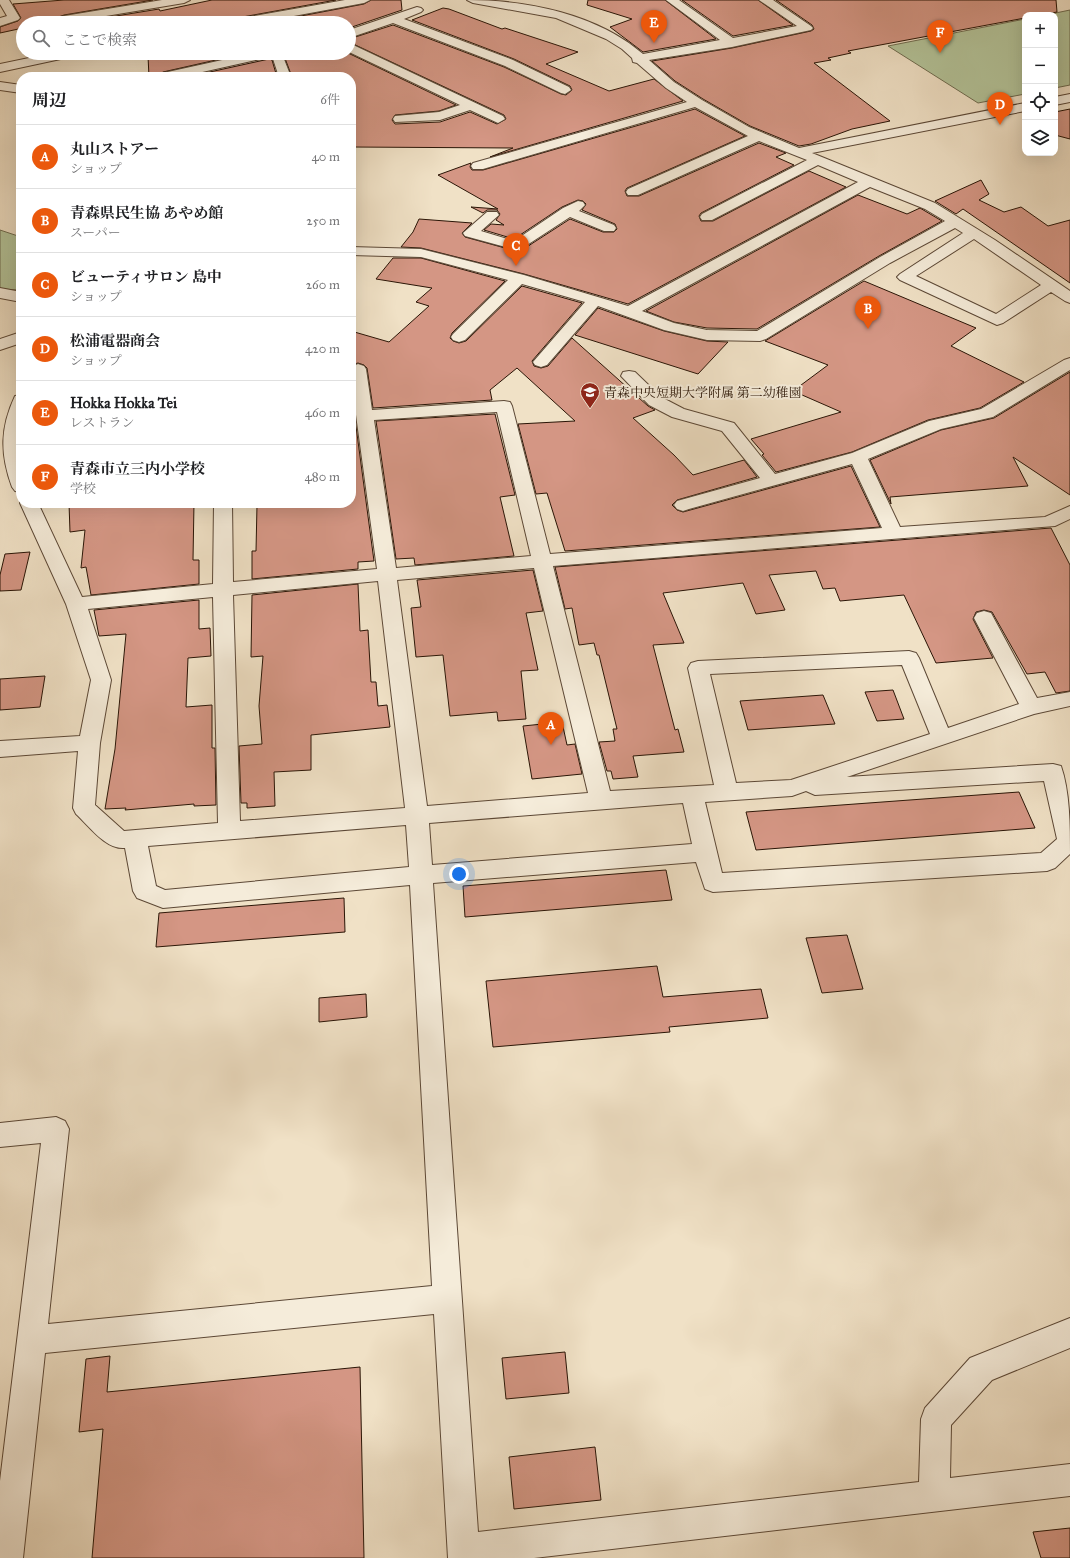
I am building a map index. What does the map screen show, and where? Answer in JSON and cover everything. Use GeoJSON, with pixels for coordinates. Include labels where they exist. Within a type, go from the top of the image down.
{"type":"FeatureCollection","features":[{"type":"Feature","properties":{"kind":"street"},"geometry":{"type":"LineString","coordinates":[[0,22],[14,18],[4,0]]}},
{"type":"Feature","properties":{"kind":"street"},"geometry":{"type":"LineString","coordinates":[[77,16],[184,0]]}},
{"type":"Feature","properties":{"kind":"street"},"geometry":{"type":"LineString","coordinates":[[276,16],[364,0]]}},
{"type":"Feature","properties":{"kind":"street"},"geometry":{"type":"LineString","coordinates":[[473,0],[545,12],[586,24],[626,46],[670,85],[697,103],[759,136],[930,206],[956,221],[1070,298]]}},
{"type":"Feature","properties":{"kind":"street"},"geometry":{"type":"LineString","coordinates":[[672,0],[732,43]]}},
{"type":"Feature","properties":{"kind":"street"},"geometry":{"type":"LineString","coordinates":[[638,58],[732,43],[807,28],[765,0]]}},
{"type":"Feature","properties":{"kind":"street"},"geometry":{"type":"LineString","coordinates":[[356,32],[417,10]]}},
{"type":"Feature","properties":{"kind":"street"},"geometry":{"type":"LineString","coordinates":[[394,18],[509,63],[565,90]]}},
{"type":"Feature","properties":{"kind":"street"},"geometry":{"type":"LineString","coordinates":[[356,50],[498,119]]}},
{"type":"Feature","properties":{"kind":"street"},"geometry":{"type":"LineString","coordinates":[[0,82],[11,76],[5,67],[36,60]]}},
{"type":"Feature","properties":{"kind":"street"},"geometry":{"type":"LineString","coordinates":[[188,72],[247,60]]}},
{"type":"Feature","properties":{"kind":"street"},"geometry":{"type":"LineString","coordinates":[[279,60],[283,72]]}},
{"type":"Feature","properties":{"kind":"street"},"geometry":{"type":"LineString","coordinates":[[0,86],[16,88]]}},
{"type":"Feature","properties":{"kind":"street"},"geometry":{"type":"LineString","coordinates":[[1058,100],[1070,98]]}},
{"type":"Feature","properties":{"kind":"street"},"geometry":{"type":"LineString","coordinates":[[478,166],[697,103]]}},
{"type":"Feature","properties":{"kind":"street"},"geometry":{"type":"LineString","coordinates":[[400,118],[440,116],[471,106]]}},
{"type":"Feature","properties":{"kind":"street"},"geometry":{"type":"LineString","coordinates":[[797,152],[1022,108]]}},
{"type":"Feature","properties":{"kind":"street"},"geometry":{"type":"LineString","coordinates":[[633,192],[759,136]]}},
{"type":"Feature","properties":{"kind":"street"},"geometry":{"type":"LineString","coordinates":[[707,217],[818,160]]}},
{"type":"Feature","properties":{"kind":"street"},"geometry":{"type":"LineString","coordinates":[[631,311],[870,181]]}},
{"type":"Feature","properties":{"kind":"street"},"geometry":{"type":"LineString","coordinates":[[492,215],[470,233],[516,246],[573,208],[609,228]]}},
{"type":"Feature","properties":{"kind":"street"},"geometry":{"type":"LineString","coordinates":[[356,251],[421,253],[519,278],[595,300],[631,311],[670,327],[707,335],[760,336],[885,260],[956,221]]}},
{"type":"Feature","properties":{"kind":"street"},"geometry":{"type":"LineString","coordinates":[[973,233],[905,277],[997,320],[1052,285]]}},
{"type":"Feature","properties":{"kind":"street"},"geometry":{"type":"LineString","coordinates":[[456,262],[488,238]]}},
{"type":"Feature","properties":{"kind":"street"},"geometry":{"type":"LineString","coordinates":[[459,337],[519,278]]}},
{"type":"Feature","properties":{"kind":"street"},"geometry":{"type":"LineString","coordinates":[[0,293],[16,295]]}},
{"type":"Feature","properties":{"kind":"street"},"geometry":{"type":"LineString","coordinates":[[541,362],[595,300]]}},
{"type":"Feature","properties":{"kind":"street"},"geometry":{"type":"LineString","coordinates":[[0,345],[16,339]]}},
{"type":"Feature","properties":{"kind":"street"},"geometry":{"type":"LineString","coordinates":[[683,505],[858,457],[935,424],[986,412],[1070,363]]}},
{"type":"Feature","properties":{"kind":"street"},"geometry":{"type":"LineString","coordinates":[[358,369],[387,574],[417,815],[463,1554],[1070,1480]]}},
{"type":"Feature","properties":{"kind":"street"},"geometry":{"type":"LineString","coordinates":[[629,376],[655,401],[678,412],[728,427],[771,481]]}},
{"type":"Feature","properties":{"kind":"street"},"geometry":{"type":"LineString","coordinates":[[364,416],[504,406],[601,800]]}},
{"type":"Feature","properties":{"kind":"street"},"geometry":{"type":"LineString","coordinates":[[11,409],[6,435],[15,461]]}},
{"type":"Feature","properties":{"kind":"street"},"geometry":{"type":"LineString","coordinates":[[858,457],[894,533]]}},
{"type":"Feature","properties":{"kind":"street"},"geometry":{"type":"LineString","coordinates":[[31,508],[76,604],[101,680],[90,743],[84,808],[120,840],[601,800],[692,794],[1053,772],[1069,842],[1047,862],[713,883],[704,852],[692,794]]}},
{"type":"Feature","properties":{"kind":"street"},"geometry":{"type":"LineString","coordinates":[[223,508],[223,589],[229,830]]}},
{"type":"Feature","properties":{"kind":"street"},"geometry":{"type":"LineString","coordinates":[[76,604],[387,574],[1048,522],[1070,512]]}},
{"type":"Feature","properties":{"kind":"street"},"geometry":{"type":"LineString","coordinates":[[984,618],[1032,707]]}},
{"type":"Feature","properties":{"kind":"street"},"geometry":{"type":"LineString","coordinates":[[728,792],[698,668],[909,658],[942,738]]}},
{"type":"Feature","properties":{"kind":"street"},"geometry":{"type":"LineString","coordinates":[[792,788],[1032,707],[1070,699]]}},
{"type":"Feature","properties":{"kind":"street"},"geometry":{"type":"LineString","coordinates":[[0,749],[90,743]]}},
{"type":"Feature","properties":{"kind":"street"},"geometry":{"type":"LineString","coordinates":[[135,838],[145,891],[163,899],[420,875],[704,852]]}},
{"type":"Feature","properties":{"kind":"street"},"geometry":{"type":"LineString","coordinates":[[0,1135],[56,1129],[7,1558]]}},
{"type":"Feature","properties":{"kind":"street"},"geometry":{"type":"LineString","coordinates":[[32,1340],[447,1299]]}},
{"type":"Feature","properties":{"kind":"street"},"geometry":{"type":"LineString","coordinates":[[934,1496],[936,1419],[981,1369],[1070,1332]]}},
{"type":"Feature","properties":{"kind":"green space"},"geometry":{"type":"Polygon","coordinates":[[[1070,10],[1070,85],[1058,87],[1058,48],[1058,12],[1070,10]]]}},
{"type":"Feature","properties":{"kind":"green space"},"geometry":{"type":"Polygon","coordinates":[[[1022,20],[1022,95],[978,103],[888,46],[1022,20]]]}},
{"type":"Feature","properties":{"kind":"green space"},"geometry":{"type":"Polygon","coordinates":[[[0,230],[16,235],[16,290],[0,289],[0,230]]]}},
{"type":"Feature","properties":{"kind":"building"},"geometry":{"type":"Polygon","coordinates":[[[64,0],[153,0],[62,16],[20,16],[13,4],[64,0]]]}},
{"type":"Feature","properties":{"kind":"building"},"geometry":{"type":"Polygon","coordinates":[[[212,0],[336,0],[248,16],[116,16],[159,9],[160,11],[212,0]]]}},
{"type":"Feature","properties":{"kind":"building"},"geometry":{"type":"Polygon","coordinates":[[[371,0],[401,0],[402,10],[356,26],[356,16],[301,16],[364,4],[371,0]]]}},
{"type":"Feature","properties":{"kind":"building"},"geometry":{"type":"Polygon","coordinates":[[[588,0],[665,0],[716,39],[643,52],[610,27],[632,19],[587,5],[588,0]]]}},
{"type":"Feature","properties":{"kind":"building"},"geometry":{"type":"Polygon","coordinates":[[[682,0],[758,0],[793,25],[733,36],[682,0]]]}},
{"type":"Feature","properties":{"kind":"building"},"geometry":{"type":"Polygon","coordinates":[[[776,0],[1056,0],[1057,12],[1022,12],[1022,19],[848,51],[851,53],[828,58],[831,60],[814,63],[890,121],[852,129],[811,144],[799,146],[750,126],[703,99],[675,81],[652,61],[732,48],[811,31],[814,29],[812,25],[776,0]]]}},
{"type":"Feature","properties":{"kind":"building"},"geometry":{"type":"Polygon","coordinates":[[[443,8],[449,9],[502,29],[505,28],[578,52],[546,64],[609,91],[654,79],[683,101],[490,157],[513,148],[356,147],[356,72],[290,72],[286,60],[356,60],[356,57],[456,105],[439,111],[395,115],[392,120],[395,124],[440,122],[470,112],[497,124],[506,119],[504,115],[356,45],[356,37],[393,25],[504,67],[561,94],[566,95],[572,90],[570,86],[514,59],[412,20],[443,8]]]}},
{"type":"Feature","properties":{"kind":"building"},"geometry":{"type":"Polygon","coordinates":[[[16,22],[16,30],[0,33],[0,27],[16,22]]]}},
{"type":"Feature","properties":{"kind":"building"},"geometry":{"type":"Polygon","coordinates":[[[148,60],[216,60],[163,72],[149,72],[148,60]]]}},
{"type":"Feature","properties":{"kind":"building"},"geometry":{"type":"Polygon","coordinates":[[[264,60],[272,60],[276,72],[210,72],[264,60]]]}},
{"type":"Feature","properties":{"kind":"building"},"geometry":{"type":"Polygon","coordinates":[[[695,109],[745,136],[627,188],[625,191],[627,196],[639,196],[759,143],[786,153],[776,157],[794,165],[701,213],[699,216],[701,221],[713,221],[809,171],[846,187],[628,304],[524,274],[421,248],[401,247],[413,232],[419,219],[472,223],[462,233],[465,237],[516,251],[522,250],[570,219],[603,232],[614,232],[617,229],[615,224],[582,210],[586,204],[583,201],[578,200],[562,207],[514,239],[484,230],[491,224],[504,225],[496,220],[500,214],[497,210],[487,210],[483,213],[471,207],[498,209],[438,175],[471,163],[470,167],[472,170],[483,170],[695,109]]]}},
{"type":"Feature","properties":{"kind":"building"},"geometry":{"type":"Polygon","coordinates":[[[1070,109],[1070,139],[1058,136],[1058,111],[1070,109]]]}},
{"type":"Feature","properties":{"kind":"building"},"geometry":{"type":"Polygon","coordinates":[[[981,180],[989,194],[979,200],[1004,212],[1021,207],[1048,226],[1070,220],[1070,283],[963,209],[956,214],[935,201],[981,180]]]}},
{"type":"Feature","properties":{"kind":"building"},"geometry":{"type":"Polygon","coordinates":[[[858,195],[907,214],[920,208],[942,221],[879,256],[757,329],[707,328],[674,322],[646,311],[858,195]]]}},
{"type":"Feature","properties":{"kind":"building"},"geometry":{"type":"Polygon","coordinates":[[[393,258],[421,258],[505,281],[452,333],[450,338],[459,343],[466,341],[522,286],[582,303],[532,361],[534,366],[541,368],[548,366],[572,338],[648,406],[655,410],[633,418],[674,455],[693,475],[744,460],[757,477],[677,500],[672,505],[677,510],[683,512],[851,466],[880,527],[565,551],[547,493],[536,494],[518,424],[575,421],[517,368],[490,390],[492,400],[373,408],[367,368],[364,365],[356,364],[356,332],[389,342],[429,306],[416,302],[432,288],[376,279],[393,258]]]}},
{"type":"Feature","properties":{"kind":"building"},"geometry":{"type":"Polygon","coordinates":[[[864,281],[976,328],[951,346],[1024,382],[980,408],[928,420],[852,452],[776,472],[762,455],[764,454],[751,439],[841,412],[793,391],[828,365],[765,341],[864,281]]]}},
{"type":"Feature","properties":{"kind":"building"},"geometry":{"type":"Polygon","coordinates":[[[598,308],[664,331],[707,341],[728,342],[698,374],[575,335],[598,308]]]}},
{"type":"Feature","properties":{"kind":"building"},"geometry":{"type":"Polygon","coordinates":[[[1070,372],[1070,495],[1013,457],[1028,486],[890,497],[891,504],[870,460],[941,430],[994,418],[1070,372]]]}},
{"type":"Feature","properties":{"kind":"building"},"geometry":{"type":"Polygon","coordinates":[[[495,414],[515,495],[500,497],[514,556],[415,565],[414,558],[396,559],[376,421],[495,414]]]}},
{"type":"Feature","properties":{"kind":"building"},"geometry":{"type":"Polygon","coordinates":[[[356,426],[374,561],[358,562],[358,569],[252,579],[252,551],[256,551],[257,508],[356,508],[356,426]]]}},
{"type":"Feature","properties":{"kind":"building"},"geometry":{"type":"Polygon","coordinates":[[[69,508],[194,508],[193,560],[199,560],[199,584],[91,595],[86,567],[81,568],[85,530],[70,532],[69,508]]]}},
{"type":"Feature","properties":{"kind":"building"},"geometry":{"type":"Polygon","coordinates":[[[1051,528],[1070,565],[1070,691],[1056,693],[1045,672],[1027,674],[992,612],[984,610],[976,612],[973,619],[993,658],[936,663],[904,595],[840,601],[835,588],[823,589],[816,571],[769,575],[785,610],[756,614],[743,583],[663,593],[684,643],[653,645],[675,730],[678,729],[684,752],[633,756],[638,777],[613,779],[611,771],[607,771],[599,742],[615,741],[613,729],[617,729],[599,655],[597,655],[594,643],[579,645],[572,608],[565,609],[555,567],[1051,528]]]}},
{"type":"Feature","properties":{"kind":"building"},"geometry":{"type":"Polygon","coordinates":[[[30,552],[21,590],[0,591],[0,575],[5,554],[30,552]]]}},
{"type":"Feature","properties":{"kind":"building"},"geometry":{"type":"Polygon","coordinates":[[[533,570],[543,611],[526,613],[538,670],[521,671],[526,719],[498,721],[497,712],[450,716],[443,655],[416,657],[411,608],[421,607],[417,580],[533,570]]]}},
{"type":"Feature","properties":{"kind":"building"},"geometry":{"type":"Polygon","coordinates":[[[358,584],[360,631],[368,630],[371,682],[376,682],[378,706],[387,705],[390,727],[311,735],[311,770],[274,772],[275,806],[247,808],[247,803],[241,803],[239,746],[262,744],[259,706],[263,656],[251,657],[252,595],[358,584]]]}},
{"type":"Feature","properties":{"kind":"building"},"geometry":{"type":"Polygon","coordinates":[[[199,600],[199,629],[210,628],[211,656],[188,658],[186,707],[212,705],[212,748],[215,748],[216,805],[194,806],[194,804],[125,810],[126,808],[105,809],[115,749],[126,634],[99,636],[94,610],[199,600]]]}},
{"type":"Feature","properties":{"kind":"building"},"geometry":{"type":"Polygon","coordinates":[[[45,676],[40,707],[0,710],[0,679],[45,676]]]}},
{"type":"Feature","properties":{"kind":"building"},"geometry":{"type":"Polygon","coordinates":[[[893,690],[904,719],[877,721],[865,692],[893,690]]]}},
{"type":"Feature","properties":{"kind":"building"},"geometry":{"type":"Polygon","coordinates":[[[823,695],[835,724],[748,730],[740,701],[823,695]]]}},
{"type":"Feature","properties":{"kind":"building"},"geometry":{"type":"Polygon","coordinates":[[[562,722],[567,745],[575,744],[582,774],[532,779],[523,726],[562,722]]]}},
{"type":"Feature","properties":{"kind":"building"},"geometry":{"type":"Polygon","coordinates":[[[1019,792],[1035,828],[756,850],[746,812],[1019,792]]]}},
{"type":"Feature","properties":{"kind":"building"},"geometry":{"type":"Polygon","coordinates":[[[666,870],[672,900],[465,917],[463,886],[666,870]]]}},
{"type":"Feature","properties":{"kind":"building"},"geometry":{"type":"Polygon","coordinates":[[[344,898],[345,932],[156,947],[159,913],[344,898]]]}},
{"type":"Feature","properties":{"kind":"building"},"geometry":{"type":"Polygon","coordinates":[[[847,935],[863,989],[822,993],[806,938],[847,935]]]}},
{"type":"Feature","properties":{"kind":"building"},"geometry":{"type":"Polygon","coordinates":[[[657,966],[663,997],[761,989],[768,1018],[669,1027],[670,1032],[493,1047],[486,981],[657,966]]]}},
{"type":"Feature","properties":{"kind":"building"},"geometry":{"type":"Polygon","coordinates":[[[366,994],[367,1017],[319,1022],[319,998],[366,994]]]}},
{"type":"Feature","properties":{"kind":"building"},"geometry":{"type":"Polygon","coordinates":[[[565,1352],[569,1393],[506,1399],[502,1358],[565,1352]]]}},
{"type":"Feature","properties":{"kind":"building"},"geometry":{"type":"Polygon","coordinates":[[[110,1356],[107,1392],[360,1367],[364,1558],[92,1558],[103,1429],[79,1432],[86,1359],[110,1356]]]}},
{"type":"Feature","properties":{"kind":"building"},"geometry":{"type":"Polygon","coordinates":[[[595,1447],[601,1500],[514,1509],[509,1457],[595,1447]]]}},
{"type":"Feature","properties":{"kind":"building"},"geometry":{"type":"Polygon","coordinates":[[[1070,1528],[1070,1558],[1041,1558],[1033,1532],[1070,1528]]]}},
{"type":"Feature","properties":{"kind":"place","name":"Hokka Hokka Tei"},"geometry":{"type":"Point","coordinates":[654,43]}},
{"type":"Feature","properties":{"kind":"place","name":"青森市立三内小学校"},"geometry":{"type":"Point","coordinates":[940,53]}},
{"type":"Feature","properties":{"kind":"place","name":"松浦電器商会"},"geometry":{"type":"Point","coordinates":[1000,125]}},
{"type":"Feature","properties":{"kind":"place","name":"ビューティサロン 島中"},"geometry":{"type":"Point","coordinates":[516,266]}},
{"type":"Feature","properties":{"kind":"place","name":"青森県民生協 あやめ館"},"geometry":{"type":"Point","coordinates":[868,329]}},
{"type":"Feature","properties":{"kind":"place","name":"青森中央短期大学附属 第二幼稚園"},"geometry":{"type":"Point","coordinates":[590,409]}},
{"type":"Feature","properties":{"kind":"place","name":"丸山ストアー"},"geometry":{"type":"Point","coordinates":[551,745]}}]}
